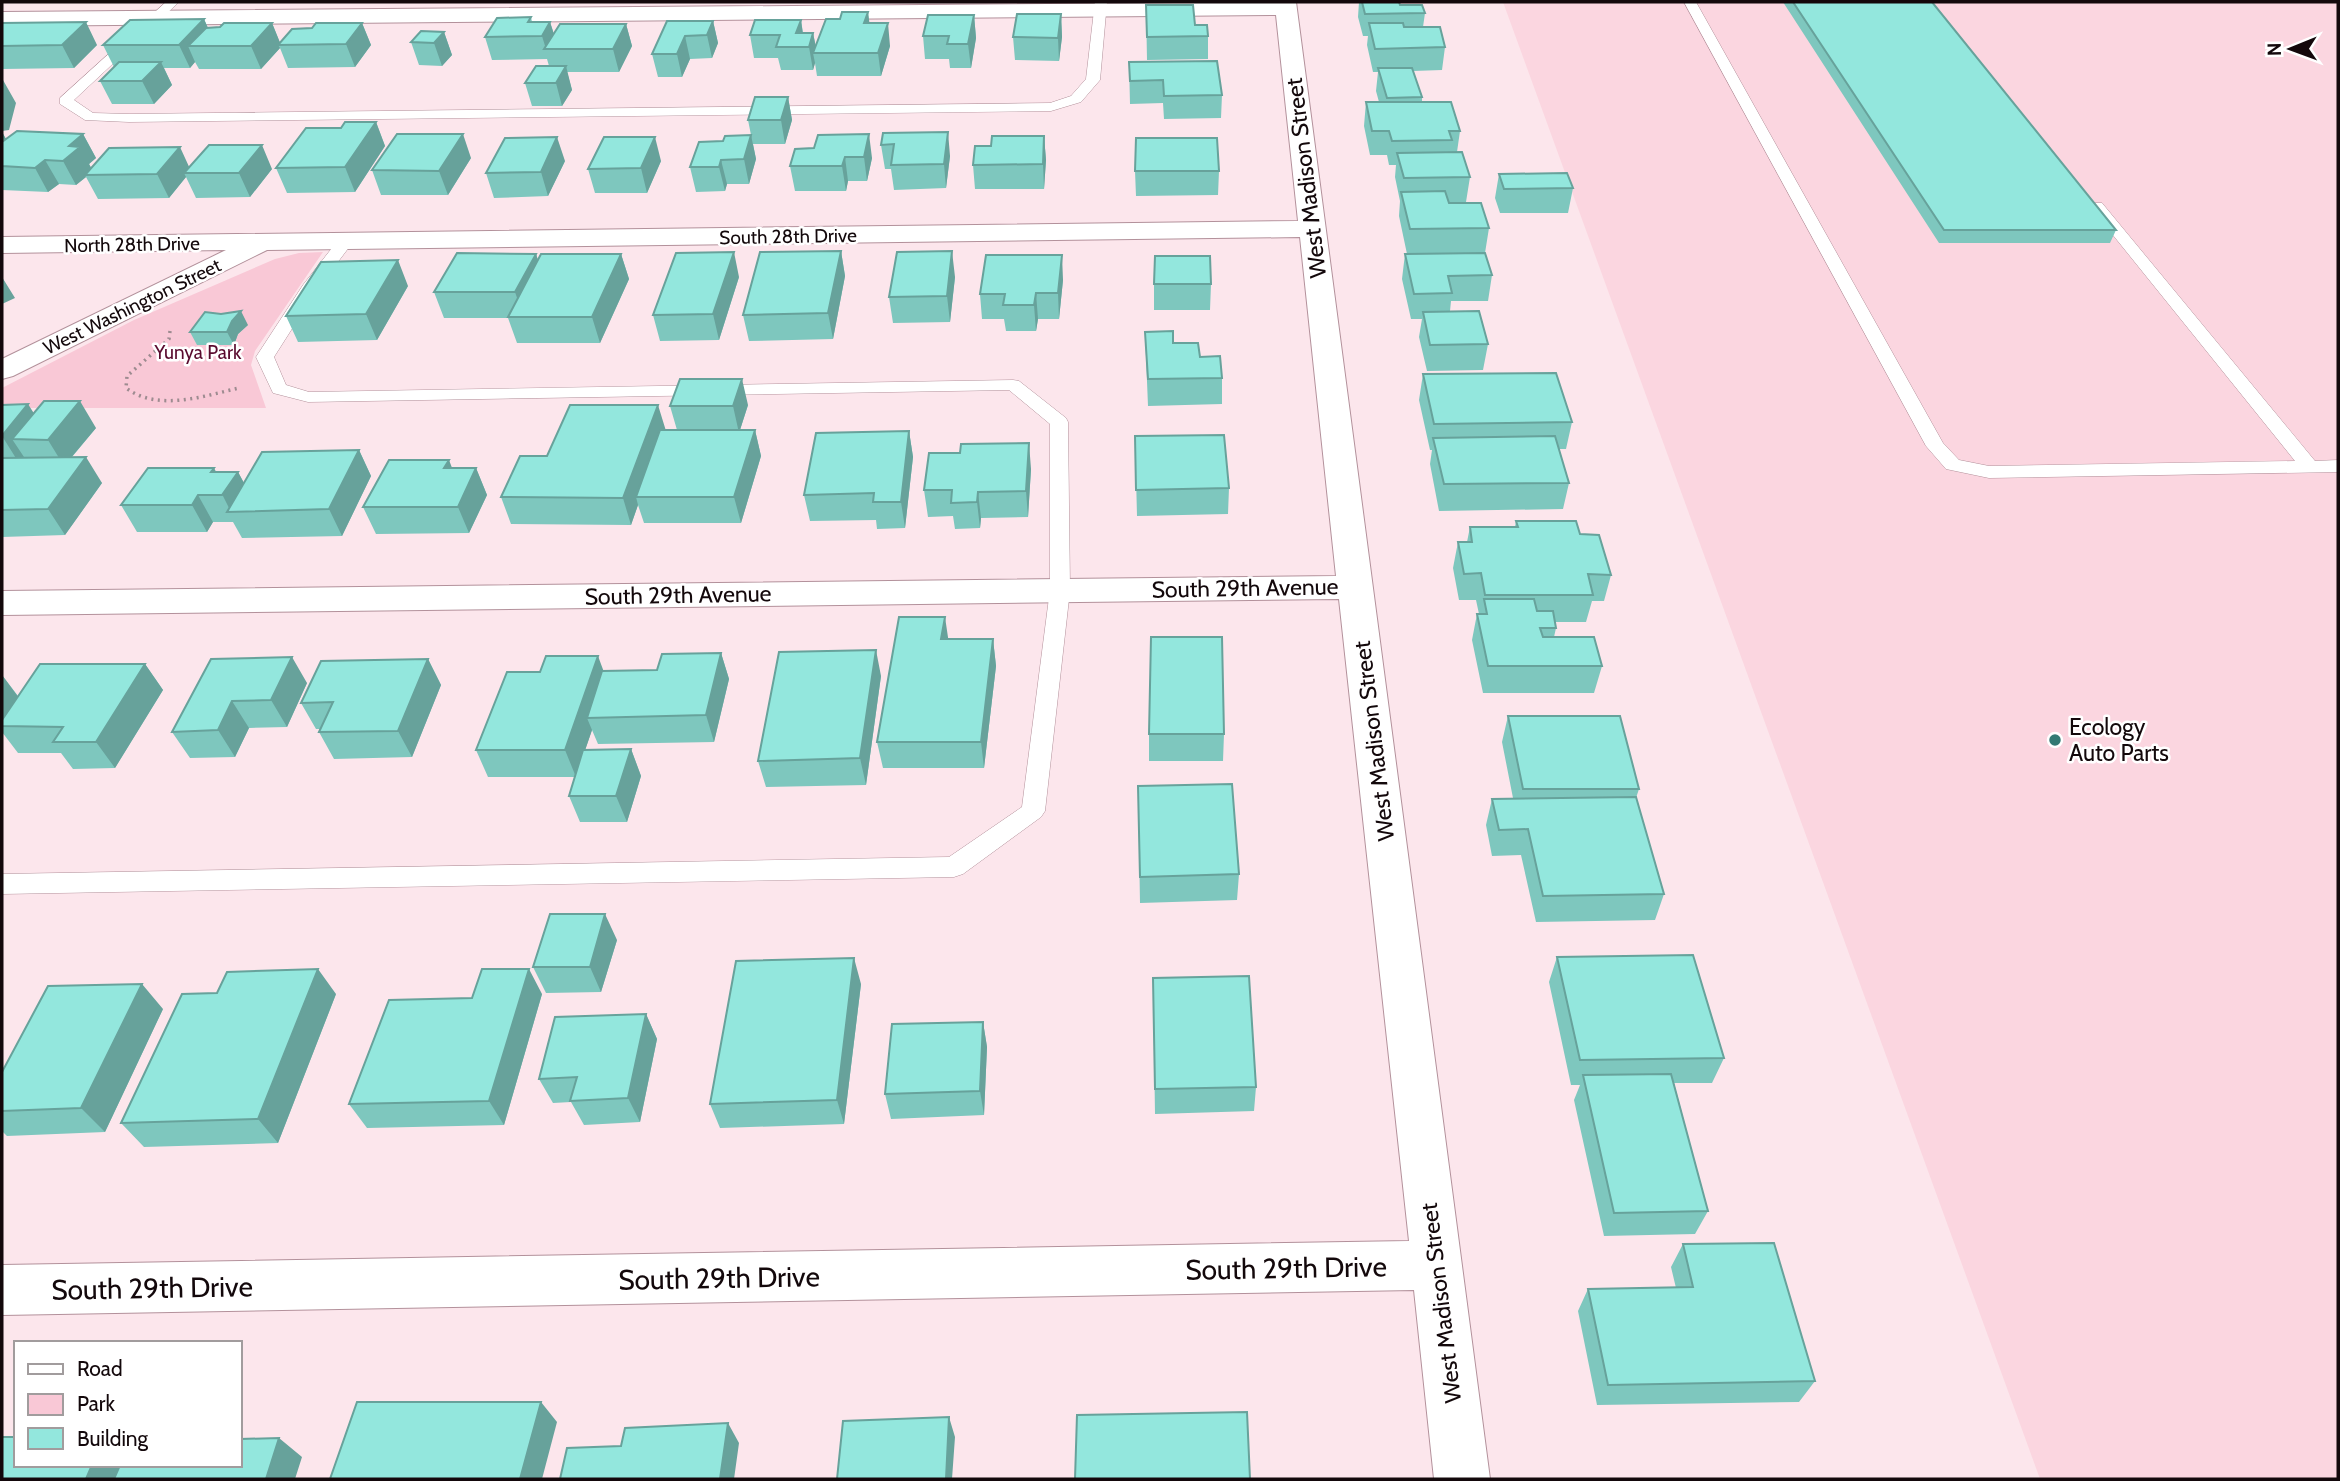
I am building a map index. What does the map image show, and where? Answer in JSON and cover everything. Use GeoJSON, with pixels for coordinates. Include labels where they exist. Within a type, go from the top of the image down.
{"type":"FeatureCollection","features":[{"type":"Feature","properties":{"kind":"street"},"geometry":{"type":"LineString","coordinates":[[2,19],[165,9],[425,14],[1286,5]]}},
{"type":"Feature","properties":{"kind":"street","name":"West Madison Street"},"geometry":{"type":"LineString","coordinates":[[1286,5],[1462,1479]]}},
{"type":"Feature","properties":{"kind":"street","name":"South 28th Drive"},"geometry":{"type":"LineString","coordinates":[[263,243],[1312,229]]}},
{"type":"Feature","properties":{"kind":"street","name":"North 28th Drive"},"geometry":{"type":"LineString","coordinates":[[2,245],[263,243]]}},
{"type":"Feature","properties":{"kind":"street","name":"West Washington Street"},"geometry":{"type":"LineString","coordinates":[[2,370],[263,243]]}},
{"type":"Feature","properties":{"kind":"street","name":"South 29th Avenue"},"geometry":{"type":"LineString","coordinates":[[2,603],[1355,587]]}},
{"type":"Feature","properties":{"kind":"street","name":"South 29th Drive"},"geometry":{"type":"LineString","coordinates":[[2,1290],[1437,1265]]}},
{"type":"Feature","properties":{"kind":"lane"},"geometry":{"type":"LineString","coordinates":[[1690,2],[1935,446],[1953,465],[1989,472],[2338,466]]}},
{"type":"Feature","properties":{"kind":"lane"},"geometry":{"type":"LineString","coordinates":[[165,9],[65,101],[90,117],[129,118],[1051,107],[1076,99],[1093,80],[1101,5]]}},
{"type":"Feature","properties":{"kind":"lane"},"geometry":{"type":"LineString","coordinates":[[2088,197],[2309,467]]}},
{"type":"Feature","properties":{"kind":"lane"},"geometry":{"type":"LineString","coordinates":[[2,884],[954,867],[1033,811],[1060,590],[1059,422],[1013,385],[308,397],[279,389],[265,357],[309,289],[345,242]]}},
{"type":"Feature","properties":{"kind":"path"},"geometry":{"type":"LineString","coordinates":[[170,325],[169,339],[127,376],[126,388],[133,396],[156,401],[209,395],[275,380]]}},
{"type":"Feature","properties":{"kind":"shaded area","name":"Ecology Auto Parts"},"geometry":{"type":"Polygon","coordinates":[[[1503,2],[2338,2],[2338,1479],[2040,1479],[1503,2]]]}},
{"type":"Feature","properties":{"kind":"green space","name":"Yunya Park"},"geometry":{"type":"Polygon","coordinates":[[[323,252],[255,351],[251,365],[266,408],[2,408],[2,388],[134,320],[275,259],[299,253],[323,252]]]}},
{"type":"Feature","properties":{"kind":"building"},"geometry":{"type":"Polygon","coordinates":[[[1362,2],[1422,5],[1425,13],[1365,14],[1362,2]]]}},
{"type":"Feature","properties":{"kind":"building"},"geometry":{"type":"Polygon","coordinates":[[[1793,2],[1932,2],[2116,230],[1944,230],[1793,2]]]}},
{"type":"Feature","properties":{"kind":"building"},"geometry":{"type":"Polygon","coordinates":[[[1146,5],[1193,5],[1195,25],[1207,25],[1208,36],[1147,37],[1146,5]]]}},
{"type":"Feature","properties":{"kind":"building"},"geometry":{"type":"Polygon","coordinates":[[[842,12],[868,12],[864,23],[888,23],[878,53],[813,53],[826,19],[840,19],[842,12]]]}},
{"type":"Feature","properties":{"kind":"building"},"geometry":{"type":"Polygon","coordinates":[[[1017,14],[1061,14],[1058,38],[1013,37],[1017,14]]]}},
{"type":"Feature","properties":{"kind":"building"},"geometry":{"type":"Polygon","coordinates":[[[928,15],[974,15],[968,44],[947,44],[949,36],[923,36],[928,15]]]}},
{"type":"Feature","properties":{"kind":"building"},"geometry":{"type":"Polygon","coordinates":[[[531,17],[528,22],[550,22],[542,36],[485,37],[497,18],[531,17]]]}},
{"type":"Feature","properties":{"kind":"building"},"geometry":{"type":"Polygon","coordinates":[[[204,19],[179,45],[103,45],[130,20],[204,19]]]}},
{"type":"Feature","properties":{"kind":"building"},"geometry":{"type":"Polygon","coordinates":[[[755,20],[801,20],[796,33],[813,33],[809,47],[776,47],[780,35],[750,35],[755,20]]]}},
{"type":"Feature","properties":{"kind":"building"},"geometry":{"type":"Polygon","coordinates":[[[667,21],[713,21],[707,35],[685,36],[677,54],[652,54],[667,21]]]}},
{"type":"Feature","properties":{"kind":"building"},"geometry":{"type":"Polygon","coordinates":[[[86,22],[62,45],[2,46],[2,23],[86,22]]]}},
{"type":"Feature","properties":{"kind":"building"},"geometry":{"type":"Polygon","coordinates":[[[224,23],[272,23],[251,46],[188,46],[206,28],[220,27],[224,23]]]}},
{"type":"Feature","properties":{"kind":"building"},"geometry":{"type":"Polygon","coordinates":[[[316,23],[362,23],[346,44],[278,45],[292,29],[312,28],[316,23]]]}},
{"type":"Feature","properties":{"kind":"building"},"geometry":{"type":"Polygon","coordinates":[[[1369,23],[1440,27],[1445,47],[1375,49],[1369,23]]]}},
{"type":"Feature","properties":{"kind":"building"},"geometry":{"type":"Polygon","coordinates":[[[560,24],[626,24],[613,49],[544,49],[560,24]]]}},
{"type":"Feature","properties":{"kind":"building"},"geometry":{"type":"Polygon","coordinates":[[[421,31],[444,32],[434,43],[411,42],[421,31]]]}},
{"type":"Feature","properties":{"kind":"building"},"geometry":{"type":"Polygon","coordinates":[[[1217,61],[1222,95],[1164,96],[1163,80],[1130,81],[1129,62],[1217,61]]]}},
{"type":"Feature","properties":{"kind":"building"},"geometry":{"type":"Polygon","coordinates":[[[119,62],[161,62],[142,81],[100,81],[119,62]]]}},
{"type":"Feature","properties":{"kind":"building"},"geometry":{"type":"Polygon","coordinates":[[[536,66],[566,66],[556,83],[525,83],[536,66]]]}},
{"type":"Feature","properties":{"kind":"building"},"geometry":{"type":"Polygon","coordinates":[[[1378,68],[1412,68],[1422,97],[1387,98],[1378,68]]]}},
{"type":"Feature","properties":{"kind":"building"},"geometry":{"type":"Polygon","coordinates":[[[755,97],[788,97],[781,120],[748,120],[755,97]]]}},
{"type":"Feature","properties":{"kind":"building"},"geometry":{"type":"Polygon","coordinates":[[[1366,102],[1451,102],[1460,131],[1449,131],[1452,140],[1392,141],[1389,131],[1372,131],[1366,102]]]}},
{"type":"Feature","properties":{"kind":"building"},"geometry":{"type":"Polygon","coordinates":[[[345,122],[376,122],[345,167],[276,168],[306,128],[341,128],[345,122]]]}},
{"type":"Feature","properties":{"kind":"building"},"geometry":{"type":"Polygon","coordinates":[[[17,131],[83,134],[69,146],[80,147],[63,161],[45,160],[35,168],[2,166],[2,142],[17,131]]]}},
{"type":"Feature","properties":{"kind":"building"},"geometry":{"type":"Polygon","coordinates":[[[948,132],[944,164],[891,165],[894,144],[881,145],[883,133],[948,132]]]}},
{"type":"Feature","properties":{"kind":"building"},"geometry":{"type":"Polygon","coordinates":[[[397,134],[463,134],[439,171],[372,170],[397,134]]]}},
{"type":"Feature","properties":{"kind":"building"},"geometry":{"type":"Polygon","coordinates":[[[869,134],[864,157],[845,157],[842,166],[790,166],[795,149],[814,148],[818,135],[869,134]]]}},
{"type":"Feature","properties":{"kind":"building"},"geometry":{"type":"Polygon","coordinates":[[[751,135],[744,159],[721,160],[719,167],[690,167],[699,142],[723,141],[725,136],[751,135]]]}},
{"type":"Feature","properties":{"kind":"building"},"geometry":{"type":"Polygon","coordinates":[[[992,136],[1044,136],[1043,164],[973,165],[975,146],[991,146],[992,136]]]}},
{"type":"Feature","properties":{"kind":"building"},"geometry":{"type":"Polygon","coordinates":[[[557,137],[541,172],[486,173],[505,138],[557,137]]]}},
{"type":"Feature","properties":{"kind":"building"},"geometry":{"type":"Polygon","coordinates":[[[604,137],[655,137],[641,168],[588,169],[604,137]]]}},
{"type":"Feature","properties":{"kind":"building"},"geometry":{"type":"Polygon","coordinates":[[[1136,138],[1217,138],[1219,171],[1135,171],[1136,138]]]}},
{"type":"Feature","properties":{"kind":"building"},"geometry":{"type":"Polygon","coordinates":[[[209,145],[262,145],[239,173],[184,173],[209,145]]]}},
{"type":"Feature","properties":{"kind":"building"},"geometry":{"type":"Polygon","coordinates":[[[180,147],[157,174],[85,175],[109,148],[180,147]]]}},
{"type":"Feature","properties":{"kind":"building"},"geometry":{"type":"Polygon","coordinates":[[[1462,152],[1470,177],[1404,178],[1397,153],[1462,152]]]}},
{"type":"Feature","properties":{"kind":"building"},"geometry":{"type":"Polygon","coordinates":[[[1567,173],[1573,188],[1504,189],[1499,174],[1567,173]]]}},
{"type":"Feature","properties":{"kind":"building"},"geometry":{"type":"Polygon","coordinates":[[[1445,191],[1449,203],[1481,203],[1489,228],[1410,229],[1401,192],[1445,191]]]}},
{"type":"Feature","properties":{"kind":"building"},"geometry":{"type":"Polygon","coordinates":[[[841,251],[828,313],[743,315],[760,252],[841,251]]]}},
{"type":"Feature","properties":{"kind":"building"},"geometry":{"type":"Polygon","coordinates":[[[952,251],[947,296],[889,297],[897,252],[952,251]]]}},
{"type":"Feature","properties":{"kind":"building"},"geometry":{"type":"Polygon","coordinates":[[[734,252],[713,314],[653,315],[676,253],[734,252]]]}},
{"type":"Feature","properties":{"kind":"building"},"geometry":{"type":"Polygon","coordinates":[[[457,253],[536,254],[515,292],[434,292],[457,253]]]}},
{"type":"Feature","properties":{"kind":"building"},"geometry":{"type":"Polygon","coordinates":[[[1485,253],[1492,275],[1448,276],[1452,293],[1414,294],[1405,254],[1485,253]]]}},
{"type":"Feature","properties":{"kind":"building"},"geometry":{"type":"Polygon","coordinates":[[[541,254],[621,254],[592,317],[508,317],[541,254]]]}},
{"type":"Feature","properties":{"kind":"building"},"geometry":{"type":"Polygon","coordinates":[[[986,255],[1062,255],[1058,293],[1036,293],[1034,305],[1003,305],[1005,294],[980,294],[986,255]]]}},
{"type":"Feature","properties":{"kind":"building"},"geometry":{"type":"Polygon","coordinates":[[[1155,256],[1210,256],[1211,284],[1154,284],[1155,256]]]}},
{"type":"Feature","properties":{"kind":"building"},"geometry":{"type":"Polygon","coordinates":[[[398,260],[366,314],[286,316],[321,262],[398,260]]]}},
{"type":"Feature","properties":{"kind":"building"},"geometry":{"type":"Polygon","coordinates":[[[241,311],[227,332],[190,332],[205,312],[221,314],[241,311]]]}},
{"type":"Feature","properties":{"kind":"building"},"geometry":{"type":"Polygon","coordinates":[[[1479,311],[1488,344],[1430,345],[1423,312],[1479,311]]]}},
{"type":"Feature","properties":{"kind":"building"},"geometry":{"type":"Polygon","coordinates":[[[1173,331],[1173,343],[1198,343],[1200,357],[1220,356],[1222,378],[1148,379],[1145,332],[1173,331]]]}},
{"type":"Feature","properties":{"kind":"building"},"geometry":{"type":"Polygon","coordinates":[[[1556,373],[1572,422],[1434,424],[1423,374],[1556,373]]]}},
{"type":"Feature","properties":{"kind":"building"},"geometry":{"type":"Polygon","coordinates":[[[680,379],[742,379],[733,406],[670,406],[680,379]]]}},
{"type":"Feature","properties":{"kind":"building"},"geometry":{"type":"Polygon","coordinates":[[[44,401],[80,401],[48,440],[12,439],[44,401]]]}},
{"type":"Feature","properties":{"kind":"building"},"geometry":{"type":"Polygon","coordinates":[[[28,404],[2,436],[2,405],[28,404]]]}},
{"type":"Feature","properties":{"kind":"building"},"geometry":{"type":"Polygon","coordinates":[[[570,405],[658,405],[623,498],[501,497],[520,456],[547,456],[570,405]]]}},
{"type":"Feature","properties":{"kind":"building"},"geometry":{"type":"Polygon","coordinates":[[[660,430],[755,430],[734,497],[636,497],[660,430]]]}},
{"type":"Feature","properties":{"kind":"building"},"geometry":{"type":"Polygon","coordinates":[[[909,431],[901,502],[873,502],[874,493],[804,495],[816,433],[909,431]]]}},
{"type":"Feature","properties":{"kind":"building"},"geometry":{"type":"Polygon","coordinates":[[[1224,435],[1229,488],[1136,490],[1135,436],[1224,435]]]}},
{"type":"Feature","properties":{"kind":"building"},"geometry":{"type":"Polygon","coordinates":[[[1555,436],[1569,483],[1444,484],[1433,438],[1555,436]]]}},
{"type":"Feature","properties":{"kind":"building"},"geometry":{"type":"Polygon","coordinates":[[[1029,443],[1026,491],[978,492],[977,502],[951,503],[952,490],[924,490],[929,453],[960,453],[961,444],[1029,443]]]}},
{"type":"Feature","properties":{"kind":"building"},"geometry":{"type":"Polygon","coordinates":[[[359,450],[329,509],[227,512],[262,452],[359,450]]]}},
{"type":"Feature","properties":{"kind":"building"},"geometry":{"type":"Polygon","coordinates":[[[86,457],[48,509],[2,510],[2,458],[86,457]]]}},
{"type":"Feature","properties":{"kind":"building"},"geometry":{"type":"Polygon","coordinates":[[[389,460],[449,460],[444,468],[476,468],[458,507],[363,507],[389,460]]]}},
{"type":"Feature","properties":{"kind":"building"},"geometry":{"type":"Polygon","coordinates":[[[148,468],[214,468],[211,472],[238,472],[222,495],[198,495],[192,505],[121,505],[148,468]]]}},
{"type":"Feature","properties":{"kind":"building"},"geometry":{"type":"Polygon","coordinates":[[[1516,521],[1576,521],[1580,534],[1599,535],[1611,575],[1588,574],[1593,595],[1485,595],[1481,573],[1464,574],[1458,542],[1472,542],[1470,527],[1518,527],[1516,521]]]}},
{"type":"Feature","properties":{"kind":"building"},"geometry":{"type":"Polygon","coordinates":[[[1484,599],[1534,599],[1537,611],[1553,611],[1556,628],[1540,628],[1543,637],[1594,637],[1602,666],[1488,666],[1477,614],[1487,614],[1484,599]]]}},
{"type":"Feature","properties":{"kind":"building"},"geometry":{"type":"Polygon","coordinates":[[[899,617],[945,617],[941,639],[993,639],[981,742],[877,742],[899,617]]]}},
{"type":"Feature","properties":{"kind":"building"},"geometry":{"type":"Polygon","coordinates":[[[1151,637],[1222,637],[1224,734],[1149,734],[1151,637]]]}},
{"type":"Feature","properties":{"kind":"building"},"geometry":{"type":"Polygon","coordinates":[[[876,650],[860,758],[758,761],[779,652],[876,650]]]}},
{"type":"Feature","properties":{"kind":"building"},"geometry":{"type":"Polygon","coordinates":[[[721,653],[706,715],[587,718],[602,671],[657,670],[662,654],[721,653]]]}},
{"type":"Feature","properties":{"kind":"building"},"geometry":{"type":"Polygon","coordinates":[[[546,656],[598,656],[565,750],[476,750],[507,672],[540,672],[546,656]]]}},
{"type":"Feature","properties":{"kind":"building"},"geometry":{"type":"Polygon","coordinates":[[[292,657],[271,700],[232,701],[218,730],[172,732],[211,659],[292,657]]]}},
{"type":"Feature","properties":{"kind":"building"},"geometry":{"type":"Polygon","coordinates":[[[428,659],[398,731],[319,732],[333,702],[301,703],[321,661],[428,659]]]}},
{"type":"Feature","properties":{"kind":"building"},"geometry":{"type":"Polygon","coordinates":[[[40,664],[145,664],[96,742],[53,742],[63,727],[2,726],[2,720],[40,664]]]}},
{"type":"Feature","properties":{"kind":"building"},"geometry":{"type":"Polygon","coordinates":[[[1508,716],[1620,716],[1639,789],[1523,789],[1508,716]]]}},
{"type":"Feature","properties":{"kind":"building"},"geometry":{"type":"Polygon","coordinates":[[[631,749],[616,796],[569,796],[583,750],[631,749]]]}},
{"type":"Feature","properties":{"kind":"building"},"geometry":{"type":"Polygon","coordinates":[[[1232,784],[1239,874],[1140,877],[1138,786],[1232,784]]]}},
{"type":"Feature","properties":{"kind":"building"},"geometry":{"type":"Polygon","coordinates":[[[1636,797],[1664,894],[1543,896],[1528,829],[1499,830],[1492,799],[1636,797]]]}},
{"type":"Feature","properties":{"kind":"building"},"geometry":{"type":"Polygon","coordinates":[[[550,914],[605,914],[590,967],[533,967],[550,914]]]}},
{"type":"Feature","properties":{"kind":"building"},"geometry":{"type":"Polygon","coordinates":[[[1693,955],[1724,1058],[1580,1060],[1557,957],[1693,955]]]}},
{"type":"Feature","properties":{"kind":"building"},"geometry":{"type":"Polygon","coordinates":[[[854,958],[837,1100],[710,1104],[736,961],[854,958]]]}},
{"type":"Feature","properties":{"kind":"building"},"geometry":{"type":"Polygon","coordinates":[[[318,969],[258,1119],[121,1123],[182,994],[217,993],[227,972],[318,969]]]}},
{"type":"Feature","properties":{"kind":"building"},"geometry":{"type":"Polygon","coordinates":[[[482,969],[529,969],[489,1101],[349,1104],[389,1000],[472,998],[482,969]]]}},
{"type":"Feature","properties":{"kind":"building"},"geometry":{"type":"Polygon","coordinates":[[[1249,976],[1256,1087],[1155,1089],[1153,978],[1249,976]]]}},
{"type":"Feature","properties":{"kind":"building"},"geometry":{"type":"Polygon","coordinates":[[[142,984],[81,1108],[2,1111],[2,1072],[48,986],[142,984]]]}},
{"type":"Feature","properties":{"kind":"building"},"geometry":{"type":"Polygon","coordinates":[[[646,1014],[628,1098],[570,1101],[577,1077],[539,1079],[555,1017],[646,1014]]]}},
{"type":"Feature","properties":{"kind":"building"},"geometry":{"type":"Polygon","coordinates":[[[983,1022],[980,1091],[885,1094],[892,1024],[983,1022]]]}},
{"type":"Feature","properties":{"kind":"building"},"geometry":{"type":"Polygon","coordinates":[[[1671,1074],[1708,1211],[1614,1213],[1583,1075],[1671,1074]]]}},
{"type":"Feature","properties":{"kind":"building"},"geometry":{"type":"Polygon","coordinates":[[[1774,1243],[1815,1381],[1608,1385],[1588,1289],[1693,1287],[1683,1244],[1774,1243]]]}},
{"type":"Feature","properties":{"kind":"building"},"geometry":{"type":"Polygon","coordinates":[[[357,1402],[541,1402],[520,1479],[330,1479],[357,1402]]]}},
{"type":"Feature","properties":{"kind":"building"},"geometry":{"type":"Polygon","coordinates":[[[1247,1412],[1250,1479],[1075,1479],[1077,1415],[1247,1412]]]}},
{"type":"Feature","properties":{"kind":"building"},"geometry":{"type":"Polygon","coordinates":[[[949,1417],[946,1479],[837,1479],[843,1421],[949,1417]]]}},
{"type":"Feature","properties":{"kind":"building"},"geometry":{"type":"Polygon","coordinates":[[[728,1423],[720,1479],[560,1479],[567,1448],[621,1446],[625,1428],[728,1423]]]}},
{"type":"Feature","properties":{"kind":"building"},"geometry":{"type":"Polygon","coordinates":[[[2,1437],[14,1437],[14,1467],[91,1467],[86,1479],[2,1479],[2,1437]]]}},
{"type":"Feature","properties":{"kind":"building"},"geometry":{"type":"Polygon","coordinates":[[[279,1438],[266,1479],[114,1479],[119,1467],[242,1467],[242,1439],[279,1438]]]}},
{"type":"Feature","properties":{"kind":"place","name":"Ecology Auto Parts"},"geometry":{"type":"Point","coordinates":[2055,740]}}]}
